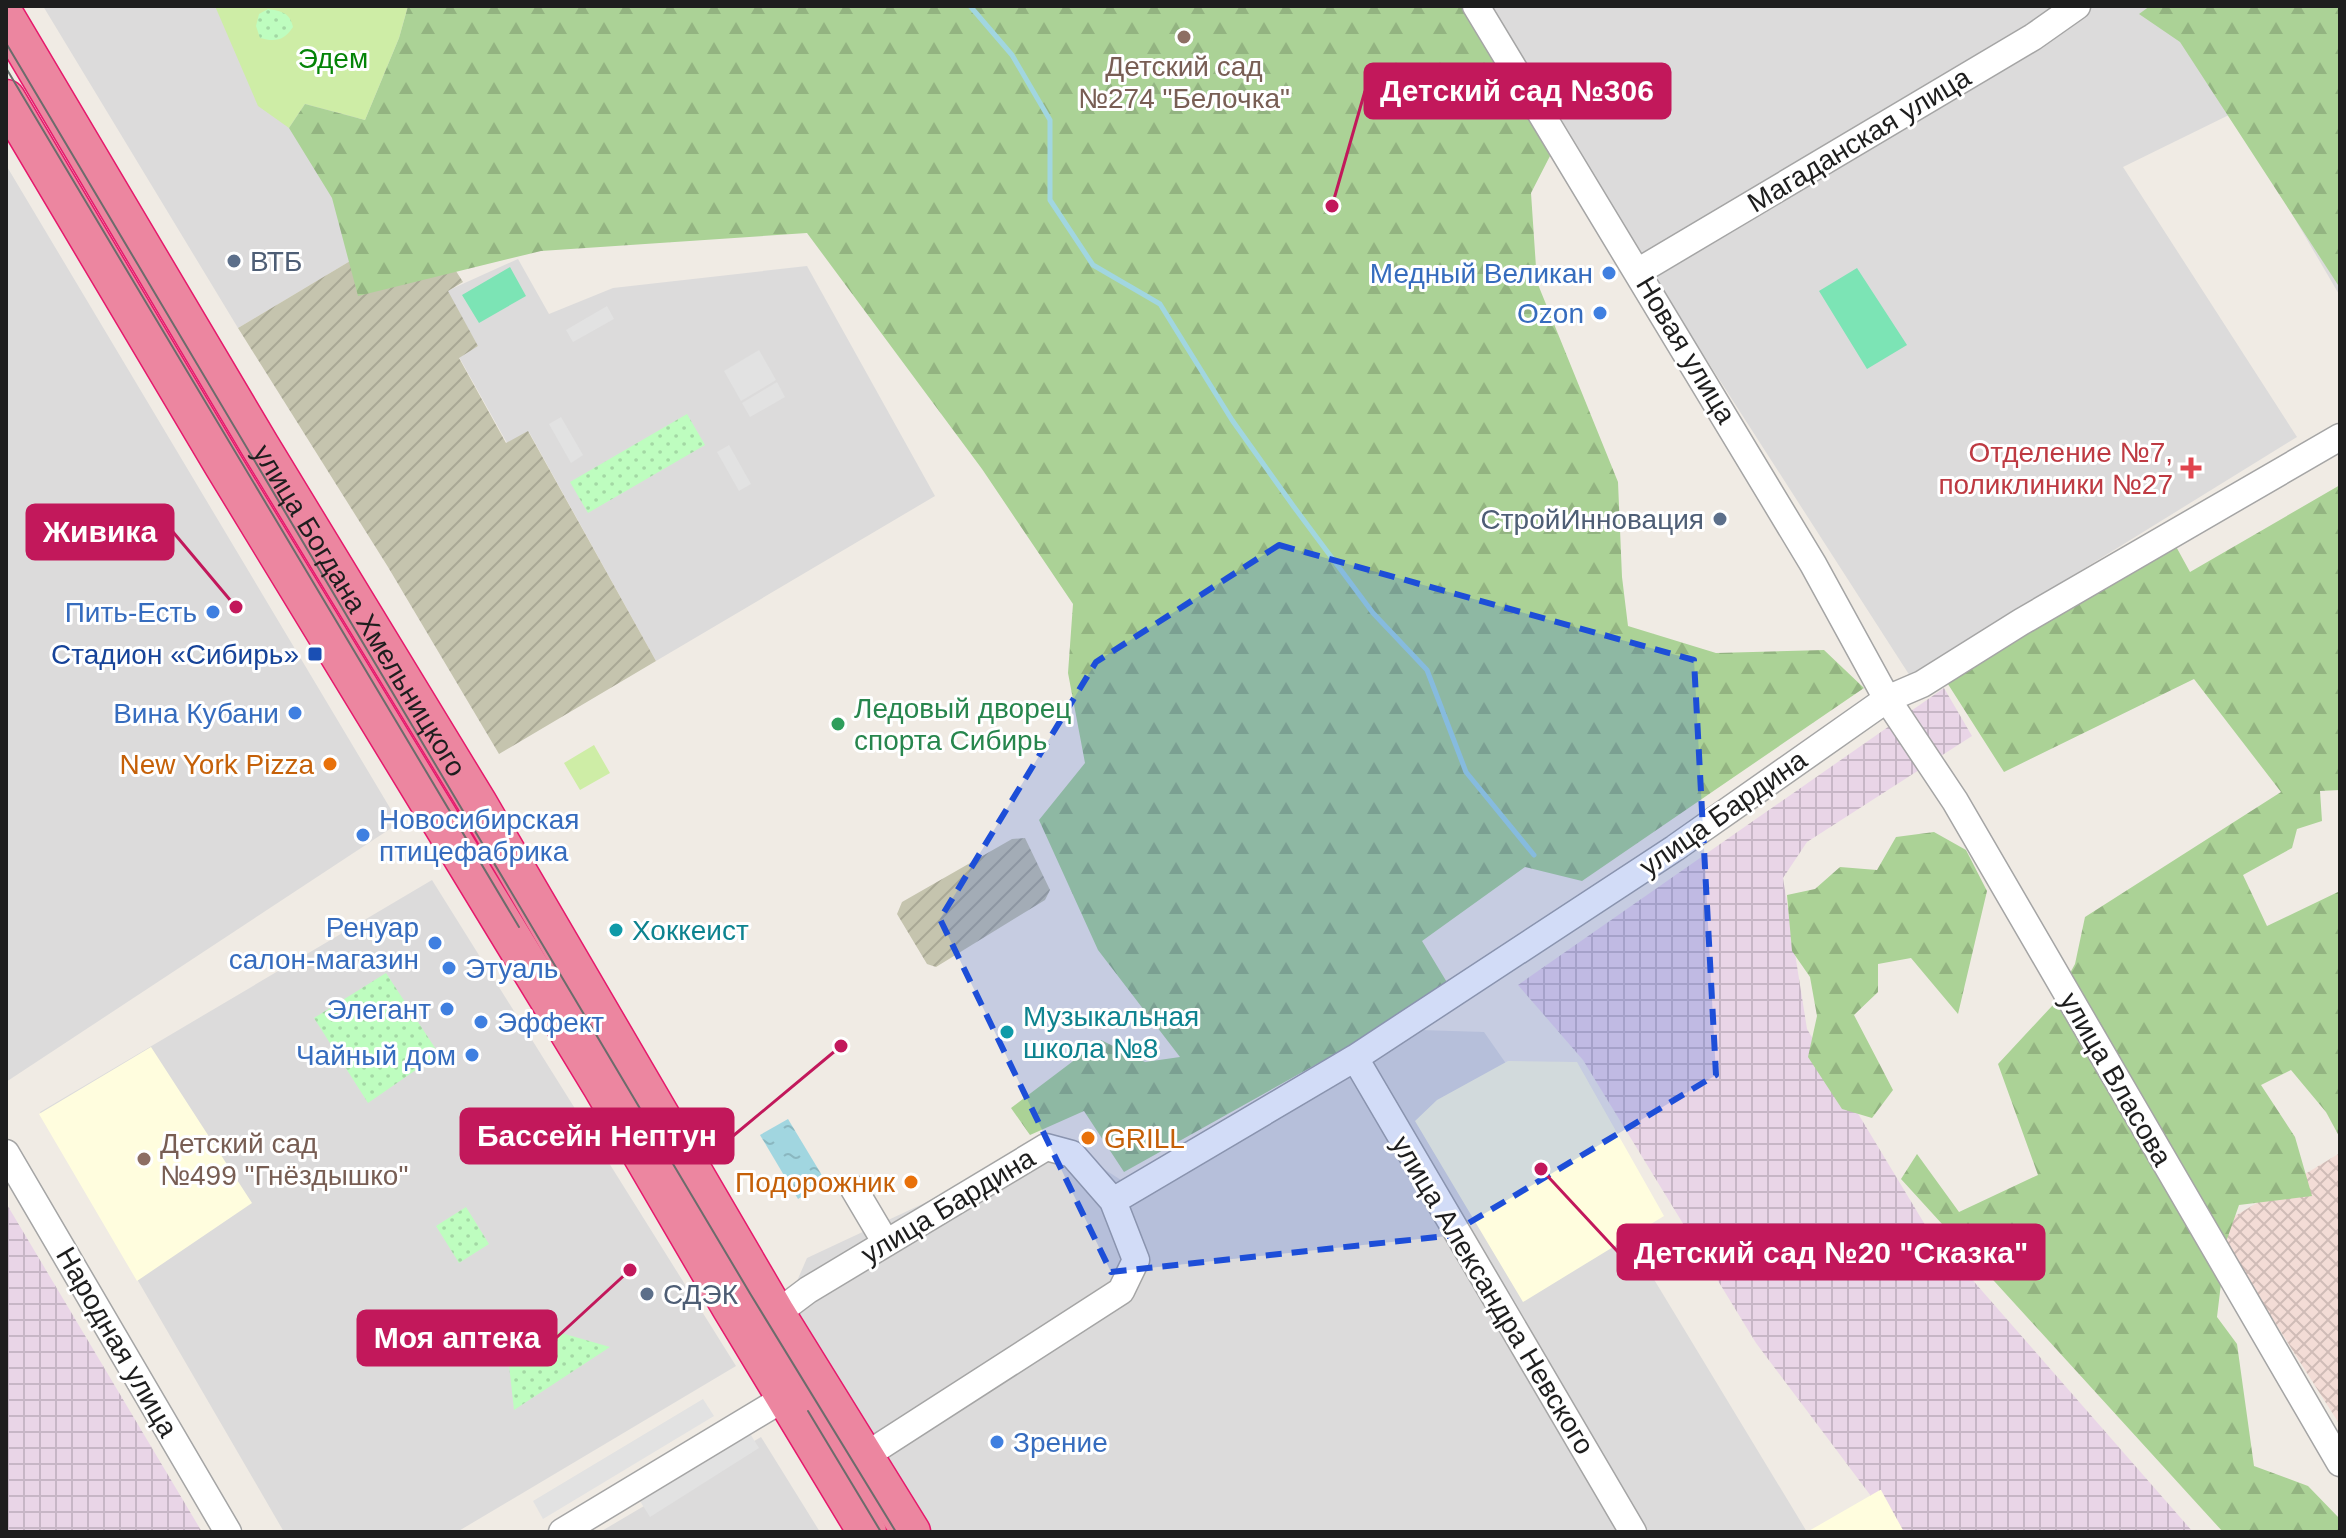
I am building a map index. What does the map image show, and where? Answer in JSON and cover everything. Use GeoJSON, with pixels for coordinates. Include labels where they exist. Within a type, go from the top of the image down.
{"type":"FeatureCollection","features":[{"type":"Feature","properties":{"kind":"highway","name":"улица Богдана Хмельницкого"},"geometry":{"type":"LineString","coordinates":[[6,18],[260,446],[478,804],[776,1314],[800,1388],[867,1532]]}},
{"type":"Feature","properties":{"kind":"highway","name":"улица Богдана Хмельницкого"},"geometry":{"type":"LineString","coordinates":[[6,99],[223,464],[602,1086],[800,1388],[865,1456],[911,1532]]}},
{"type":"Feature","properties":{"kind":"street","name":"Новая улица"},"geometry":{"type":"LineString","coordinates":[[1476,6],[1639,271],[1813,564],[1887,699]]}},
{"type":"Feature","properties":{"kind":"street","name":"Магаданская улица"},"geometry":{"type":"LineString","coordinates":[[1639,271],[2033,37],[2077,6]]}},
{"type":"Feature","properties":{"kind":"street","name":"улица Бардина"},"geometry":{"type":"LineString","coordinates":[[1113,1201],[1355,1058],[1675,848],[1887,699],[1922,684],[2021,622],[2340,437]]}},
{"type":"Feature","properties":{"kind":"street","name":"улица Власова"},"geometry":{"type":"LineString","coordinates":[[1887,699],[1955,801],[2340,1463]]}},
{"type":"Feature","properties":{"kind":"street","name":"улица Александра Невского"},"geometry":{"type":"LineString","coordinates":[[1355,1058],[1633,1532]]}},
{"type":"Feature","properties":{"kind":"street","name":"улица Бардина"},"geometry":{"type":"LineString","coordinates":[[776,1314],[808,1290],[1046,1147],[1072,1154],[1113,1201],[1136,1260],[1121,1291],[865,1456]]}},
{"type":"Feature","properties":{"kind":"street","name":"Народная улица"},"geometry":{"type":"LineString","coordinates":[[6,1153],[228,1532]]}},
{"type":"Feature","properties":{"kind":"street"},"geometry":{"type":"LineString","coordinates":[[854,1189],[886,1243]]}},
{"type":"Feature","properties":{"kind":"street"},"geometry":{"type":"LineString","coordinates":[[562,1532],[800,1388]]}},
{"type":"Feature","properties":{"kind":"highlighted area"},"geometry":{"type":"Polygon","coordinates":[[[1279,545],[1694,660],[1716,1075],[1447,1236],[1111,1272],[940,919],[1096,662],[1279,545]]]}},
{"type":"Feature","properties":{"kind":"shaded area"},"geometry":{"type":"Polygon","coordinates":[[[43,6],[332,6],[387,239],[238,328],[43,6]]]}},
{"type":"Feature","properties":{"kind":"shaded area"},"geometry":{"type":"Polygon","coordinates":[[[1479,6],[2340,6],[2340,296],[2233,113],[2123,167],[2297,437],[1910,676],[1479,6]]]}},
{"type":"Feature","properties":{"kind":"shaded area"},"geometry":{"type":"Polygon","coordinates":[[[6,165],[399,823],[6,1082],[6,165]]]}},
{"type":"Feature","properties":{"kind":"shaded area"},"geometry":{"type":"Polygon","coordinates":[[[422,218],[463,282],[448,291],[478,346],[459,358],[506,443],[528,431],[656,661],[499,754],[388,567],[238,328],[422,218]]]}},
{"type":"Feature","properties":{"kind":"shaded area"},"geometry":{"type":"Polygon","coordinates":[[[518,259],[549,314],[613,288],[807,266],[935,496],[656,661],[529,432],[507,443],[459,357],[478,346],[447,291],[518,259]]]}},
{"type":"Feature","properties":{"kind":"shaded area"},"geometry":{"type":"Polygon","coordinates":[[[607,306],[614,319],[573,342],[566,330],[607,306]]]}},
{"type":"Feature","properties":{"kind":"shaded area"},"geometry":{"type":"Polygon","coordinates":[[[759,350],[776,380],[741,401],[724,371],[759,350]]]}},
{"type":"Feature","properties":{"kind":"shaded area"},"geometry":{"type":"Polygon","coordinates":[[[777,382],[785,397],[750,417],[742,403],[777,382]]]}},
{"type":"Feature","properties":{"kind":"shaded area"},"geometry":{"type":"Polygon","coordinates":[[[561,417],[583,455],[571,463],[549,424],[561,417]]]}},
{"type":"Feature","properties":{"kind":"shaded area"},"geometry":{"type":"Polygon","coordinates":[[[729,445],[751,484],[739,491],[717,452],[729,445]]]}},
{"type":"Feature","properties":{"kind":"shaded area"},"geometry":{"type":"Polygon","coordinates":[[[1944,688],[1972,736],[1807,842],[1783,878],[1807,1029],[1927,1228],[2193,1532],[1898,1532],[1756,1343],[1583,1060],[1518,985],[1944,688]]]}},
{"type":"Feature","properties":{"kind":"shaded area"},"geometry":{"type":"Polygon","coordinates":[[[1025,838],[1050,890],[1045,900],[936,967],[927,964],[897,914],[902,902],[1012,839],[1025,838]]]}},
{"type":"Feature","properties":{"kind":"shaded area"},"geometry":{"type":"Polygon","coordinates":[[[432,880],[736,1366],[457,1532],[284,1532],[40,1112],[432,880]]]}},
{"type":"Feature","properties":{"kind":"shaded area"},"geometry":{"type":"Polygon","coordinates":[[[1387,1029],[1484,1032],[1638,1253],[1807,1532],[917,1532],[784,1311],[807,1258],[1059,1140],[1124,1182],[1387,1029]]]}},
{"type":"Feature","properties":{"kind":"shaded area","name":"Детский сад №499 \"Гнёздышко\""},"geometry":{"type":"Polygon","coordinates":[[[151,1047],[252,1203],[137,1281],[39,1114],[151,1047]]]}},
{"type":"Feature","properties":{"kind":"shaded area"},"geometry":{"type":"Polygon","coordinates":[[[1508,1061],[1577,1062],[1664,1216],[1523,1302],[1415,1121],[1437,1100],[1508,1061]]]}},
{"type":"Feature","properties":{"kind":"shaded area"},"geometry":{"type":"Polygon","coordinates":[[[2340,1153],[2340,1425],[2215,1228],[2340,1153]]]}},
{"type":"Feature","properties":{"kind":"shaded area"},"geometry":{"type":"Polygon","coordinates":[[[6,1203],[202,1532],[6,1532],[6,1203]]]}},
{"type":"Feature","properties":{"kind":"shaded area"},"geometry":{"type":"Polygon","coordinates":[[[703,1399],[714,1416],[543,1519],[533,1501],[703,1399]]]}},
{"type":"Feature","properties":{"kind":"shaded area"},"geometry":{"type":"Polygon","coordinates":[[[749,1432],[759,1448],[650,1517],[640,1501],[749,1432]]]}},
{"type":"Feature","properties":{"kind":"shaded area"},"geometry":{"type":"Polygon","coordinates":[[[761,1437],[820,1532],[600,1532],[761,1437]]]}},
{"type":"Feature","properties":{"kind":"shaded area"},"geometry":{"type":"Polygon","coordinates":[[[1880,1490],[1904,1532],[1807,1532],[1880,1490]]]}},
{"type":"Feature","properties":{"kind":"green space","name":"Эдем"},"geometry":{"type":"Polygon","coordinates":[[[215,6],[408,6],[399,38],[365,120],[305,104],[289,128],[258,106],[215,6]]]}},
{"type":"Feature","properties":{"kind":"green space"},"geometry":{"type":"Polygon","coordinates":[[[408,6],[1465,6],[1550,156],[1531,193],[1537,282],[1618,482],[1622,577],[1628,626],[1716,653],[1824,650],[1864,688],[1582,881],[1525,867],[1422,941],[1451,989],[1124,1172],[1084,1111],[1030,1135],[1011,1108],[1101,1040],[1145,1062],[1180,1057],[1098,950],[1039,820],[1085,763],[1068,673],[1073,604],[982,469],[807,233],[541,251],[358,296],[332,198],[289,128],[305,104],[365,120],[399,38],[408,6]]]}},
{"type":"Feature","properties":{"kind":"green space"},"geometry":{"type":"Polygon","coordinates":[[[2150,6],[2340,6],[2340,288],[2180,42],[2139,14],[2150,6]]]}},
{"type":"Feature","properties":{"kind":"green space"},"geometry":{"type":"Polygon","coordinates":[[[268,9],[281,12],[290,19],[293,27],[283,38],[260,38],[256,26],[259,14],[268,9]]]}},
{"type":"Feature","properties":{"kind":"green space"},"geometry":{"type":"Polygon","coordinates":[[[510,267],[526,296],[479,323],[462,295],[510,267]]]}},
{"type":"Feature","properties":{"kind":"green space"},"geometry":{"type":"Polygon","coordinates":[[[1857,268],[1907,345],[1867,369],[1819,291],[1857,268]]]}},
{"type":"Feature","properties":{"kind":"green space"},"geometry":{"type":"Polygon","coordinates":[[[687,414],[705,445],[588,513],[570,482],[687,414]]]}},
{"type":"Feature","properties":{"kind":"green space"},"geometry":{"type":"Polygon","coordinates":[[[2340,485],[2340,790],[2320,791],[2322,821],[2297,829],[2292,848],[2243,875],[2267,926],[2340,891],[2340,1138],[2326,1112],[2291,1070],[2261,1085],[2295,1137],[2312,1196],[2239,1205],[2226,1242],[2217,1317],[2237,1344],[2254,1466],[2308,1486],[2340,1519],[2340,1532],[2223,1532],[1901,1179],[1917,1154],[1959,1212],[2038,1175],[1998,1064],[2052,1006],[2075,964],[2085,917],[2281,792],[2194,679],[2004,772],[1946,681],[2173,541],[2190,572],[2340,485]]]}},
{"type":"Feature","properties":{"kind":"green space"},"geometry":{"type":"Polygon","coordinates":[[[594,745],[610,773],[580,790],[564,763],[594,745]]]}},
{"type":"Feature","properties":{"kind":"green space"},"geometry":{"type":"Polygon","coordinates":[[[1934,832],[1966,850],[1987,891],[1958,1014],[1911,958],[1878,964],[1878,992],[1854,1015],[1893,1090],[1872,1118],[1842,1109],[1808,1057],[1817,1016],[1810,977],[1792,951],[1787,895],[1815,889],[1840,867],[1877,870],[1896,837],[1934,832]]]}},
{"type":"Feature","properties":{"kind":"green space"},"geometry":{"type":"Polygon","coordinates":[[[386,973],[439,1054],[368,1103],[314,1018],[386,973]]]}},
{"type":"Feature","properties":{"kind":"green space"},"geometry":{"type":"Polygon","coordinates":[[[466,1207],[489,1244],[459,1263],[436,1226],[466,1207]]]}},
{"type":"Feature","properties":{"kind":"green space"},"geometry":{"type":"Polygon","coordinates":[[[530,1324],[610,1347],[514,1410],[508,1356],[530,1324]]]}},
{"type":"Feature","properties":{"kind":"water"},"geometry":{"type":"Polygon","coordinates":[[[788,1119],[826,1182],[798,1199],[760,1135],[788,1119]]]}},
{"type":"Feature","properties":{"kind":"waterway"},"geometry":{"type":"LineString","coordinates":[[970,6],[1012,55],[1050,120],[1050,200],[1093,265],[1160,304],[1232,420],[1294,507],[1373,613],[1427,670],[1466,772],[1534,855]]}},
{"type":"Feature","properties":{"kind":"tram line"},"geometry":{"type":"LineString","coordinates":[[6,43],[751,1295],[896,1532]]}},
{"type":"Feature","properties":{"kind":"tram line"},"geometry":{"type":"LineString","coordinates":[[6,68],[519,927]]}},
{"type":"Feature","properties":{"kind":"tram line"},"geometry":{"type":"LineString","coordinates":[[808,1411],[881,1532]]}},
{"type":"Feature","properties":{"kind":"place","name":"Детский сад №274 \"Белочка\""},"geometry":{"type":"Point","coordinates":[1184,37]}},
{"type":"Feature","properties":{"kind":"place","name":"Детский сад №306"},"geometry":{"type":"Point","coordinates":[1332,206]}},
{"type":"Feature","properties":{"kind":"place","name":"ВТБ"},"geometry":{"type":"Point","coordinates":[234,261]}},
{"type":"Feature","properties":{"kind":"place","name":"Медный Великан"},"geometry":{"type":"Point","coordinates":[1609,273]}},
{"type":"Feature","properties":{"kind":"place","name":"Ozon"},"geometry":{"type":"Point","coordinates":[1600,313]}},
{"type":"Feature","properties":{"kind":"place","name":"Отделение №7, поликлиники №27"},"geometry":{"type":"Point","coordinates":[2191,468]}},
{"type":"Feature","properties":{"kind":"place","name":"СтройИнновация"},"geometry":{"type":"Point","coordinates":[1720,519]}},
{"type":"Feature","properties":{"kind":"place","name":"Живика"},"geometry":{"type":"Point","coordinates":[236,607]}},
{"type":"Feature","properties":{"kind":"place","name":"Пить-Есть"},"geometry":{"type":"Point","coordinates":[213,612]}},
{"type":"Feature","properties":{"kind":"place","name":"Стадион «Сибирь»"},"geometry":{"type":"Point","coordinates":[315,654]}},
{"type":"Feature","properties":{"kind":"place","name":"Вина Кубани"},"geometry":{"type":"Point","coordinates":[295,713]}},
{"type":"Feature","properties":{"kind":"place","name":"Ледовый дворец спорта Сибирь"},"geometry":{"type":"Point","coordinates":[838,724]}},
{"type":"Feature","properties":{"kind":"place","name":"New York Pizza"},"geometry":{"type":"Point","coordinates":[330,764]}},
{"type":"Feature","properties":{"kind":"place","name":"Новосибирская птицефабрика"},"geometry":{"type":"Point","coordinates":[363,835]}},
{"type":"Feature","properties":{"kind":"place","name":"Хоккеист"},"geometry":{"type":"Point","coordinates":[616,930]}},
{"type":"Feature","properties":{"kind":"place","name":"Ренуар салон-магазин"},"geometry":{"type":"Point","coordinates":[435,943]}},
{"type":"Feature","properties":{"kind":"place","name":"Этуаль"},"geometry":{"type":"Point","coordinates":[449,968]}},
{"type":"Feature","properties":{"kind":"place","name":"Элегант"},"geometry":{"type":"Point","coordinates":[447,1009]}},
{"type":"Feature","properties":{"kind":"place","name":"Эффект"},"geometry":{"type":"Point","coordinates":[481,1022]}},
{"type":"Feature","properties":{"kind":"place","name":"Музыкальная школа №8"},"geometry":{"type":"Point","coordinates":[1007,1032]}},
{"type":"Feature","properties":{"kind":"place","name":"Бассейн Нептун"},"geometry":{"type":"Point","coordinates":[841,1046]}},
{"type":"Feature","properties":{"kind":"place","name":"Чайный дом"},"geometry":{"type":"Point","coordinates":[472,1055]}},
{"type":"Feature","properties":{"kind":"place","name":"GRILL"},"geometry":{"type":"Point","coordinates":[1088,1138]}},
{"type":"Feature","properties":{"kind":"place","name":"Детский сад №499 \"Гнёздышко\""},"geometry":{"type":"Point","coordinates":[144,1159]}},
{"type":"Feature","properties":{"kind":"place","name":"Детский сад №20 \"Сказка\""},"geometry":{"type":"Point","coordinates":[1541,1169]}},
{"type":"Feature","properties":{"kind":"place","name":"Подорожник"},"geometry":{"type":"Point","coordinates":[911,1182]}},
{"type":"Feature","properties":{"kind":"place","name":"Моя аптека"},"geometry":{"type":"Point","coordinates":[630,1270]}},
{"type":"Feature","properties":{"kind":"place","name":"СДЭК"},"geometry":{"type":"Point","coordinates":[647,1294]}},
{"type":"Feature","properties":{"kind":"place","name":"Зрение"},"geometry":{"type":"Point","coordinates":[997,1442]}}]}
